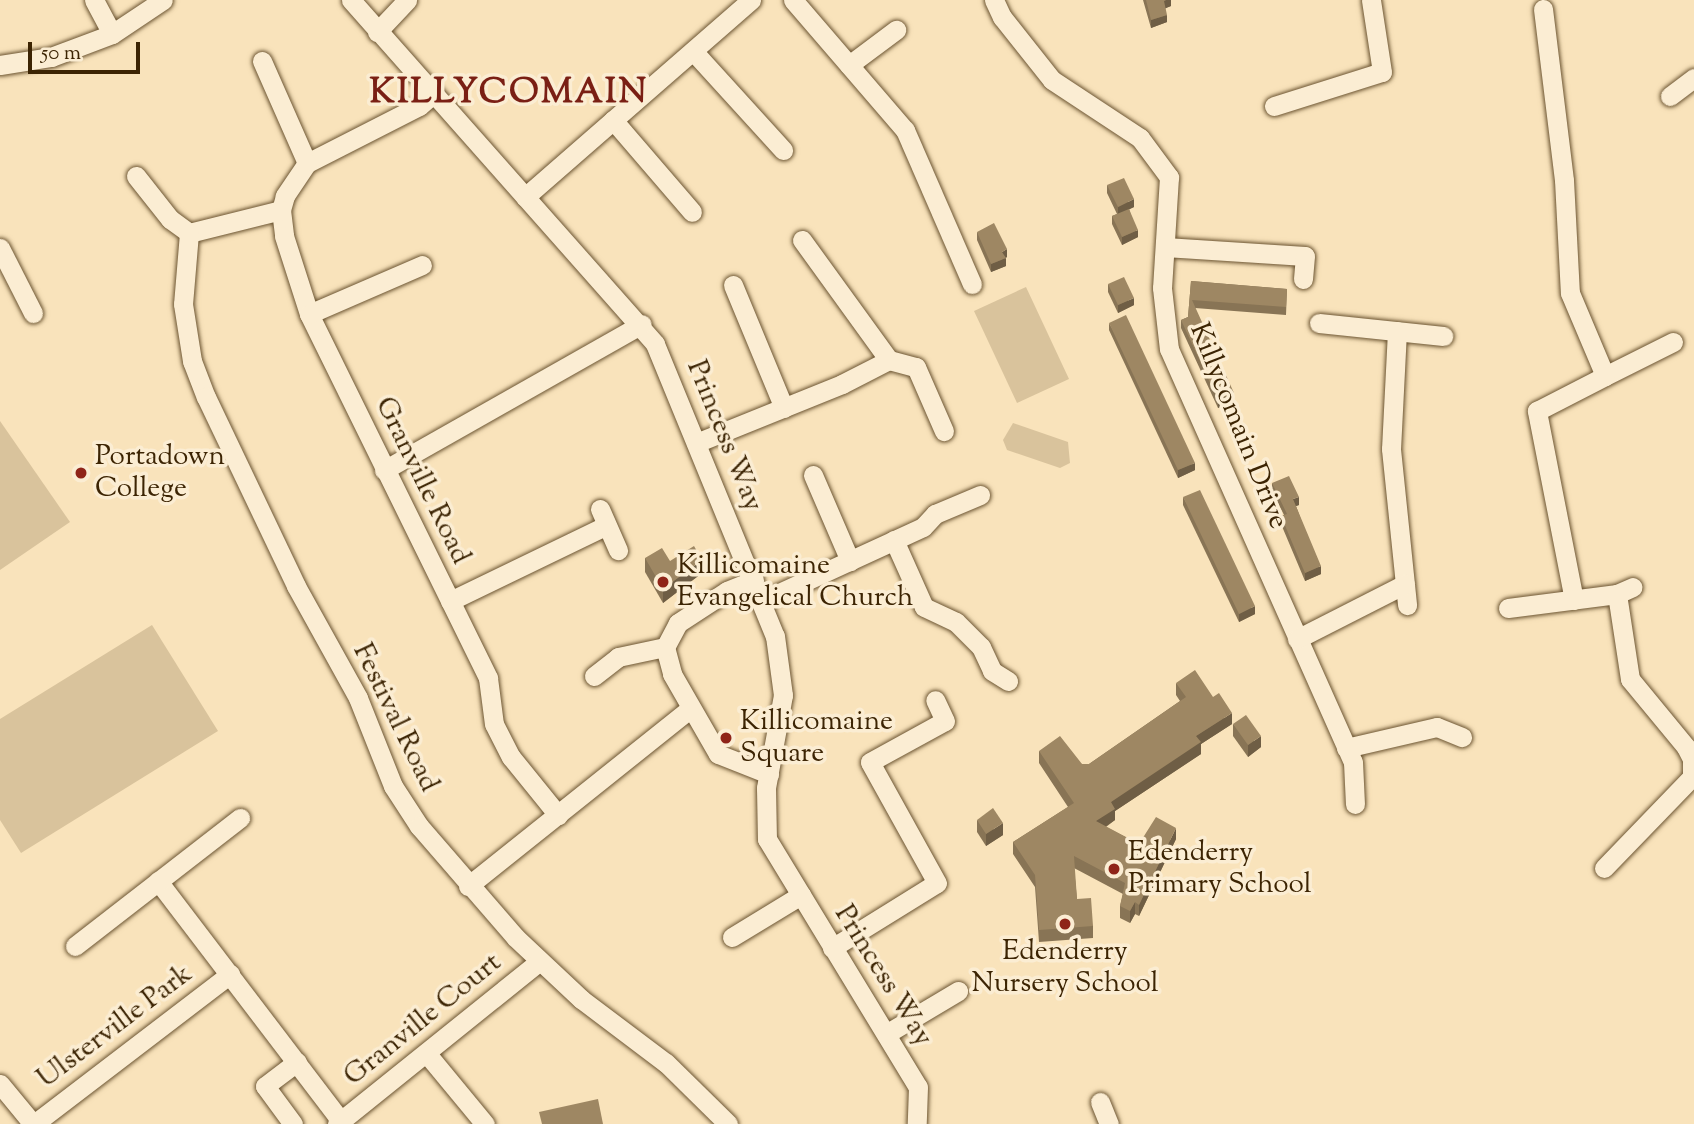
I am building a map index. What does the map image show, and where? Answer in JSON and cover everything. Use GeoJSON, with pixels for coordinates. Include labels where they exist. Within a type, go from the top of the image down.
{"type":"FeatureCollection","features":[{"type":"Feature","properties":{"kind":"street"},"geometry":{"type":"LineString","coordinates":[[94,0],[113,34]]}},
{"type":"Feature","properties":{"kind":"street"},"geometry":{"type":"LineString","coordinates":[[0,65],[51,57],[113,34],[163,0]]}},
{"type":"Feature","properties":{"kind":"street","name":"Princess Way"},"geometry":{"type":"LineString","coordinates":[[351,0],[525,197],[642,324],[655,344],[775,636],[783,695],[763,818],[766,839],[918,1087],[921,1123]]}},
{"type":"Feature","properties":{"kind":"street"},"geometry":{"type":"LineString","coordinates":[[525,197],[751,0]]}},
{"type":"Feature","properties":{"kind":"street"},"geometry":{"type":"LineString","coordinates":[[793,0],[905,130],[972,284]]}},
{"type":"Feature","properties":{"kind":"street","name":"Killycomain Drive"},"geometry":{"type":"LineString","coordinates":[[994,0],[1002,17],[1052,80],[1140,138],[1169,177],[1162,288],[1169,349],[1353,762],[1355,804]]}},
{"type":"Feature","properties":{"kind":"street"},"geometry":{"type":"LineString","coordinates":[[1274,106],[1382,72],[1371,0]]}},
{"type":"Feature","properties":{"kind":"street"},"geometry":{"type":"LineString","coordinates":[[377,32],[405,1]]}},
{"type":"Feature","properties":{"kind":"street"},"geometry":{"type":"LineString","coordinates":[[1543,3],[1564,180],[1570,293],[1605,376]]}},
{"type":"Feature","properties":{"kind":"street"},"geometry":{"type":"LineString","coordinates":[[849,65],[896,30]]}},
{"type":"Feature","properties":{"kind":"street"},"geometry":{"type":"LineString","coordinates":[[693,51],[783,149]]}},
{"type":"Feature","properties":{"kind":"street"},"geometry":{"type":"LineString","coordinates":[[262,61],[307,163]]}},
{"type":"Feature","properties":{"kind":"street"},"geometry":{"type":"LineString","coordinates":[[1670,96],[1694,78]]}},
{"type":"Feature","properties":{"kind":"street"},"geometry":{"type":"LineString","coordinates":[[136,176],[170,219],[188,233],[281,210],[294,177],[307,163],[419,106],[433,94]]}},
{"type":"Feature","properties":{"kind":"street"},"geometry":{"type":"LineString","coordinates":[[613,120],[692,212]]}},
{"type":"Feature","properties":{"kind":"street","name":"Granville Road"},"geometry":{"type":"LineString","coordinates":[[281,210],[294,276],[309,314],[488,678],[494,723],[511,757],[558,815]]}},
{"type":"Feature","properties":{"kind":"street","name":"Festival Road"},"geometry":{"type":"LineString","coordinates":[[188,233],[183,304],[192,360],[206,397],[296,586],[358,698],[393,786],[419,826],[468,886],[540,961],[581,999],[666,1063],[728,1124]]}},
{"type":"Feature","properties":{"kind":"street"},"geometry":{"type":"LineString","coordinates":[[802,240],[890,359],[916,366],[944,431]]}},
{"type":"Feature","properties":{"kind":"street"},"geometry":{"type":"LineString","coordinates":[[1165,247],[1305,256],[1303,279]]}},
{"type":"Feature","properties":{"kind":"street"},"geometry":{"type":"LineString","coordinates":[[0,248],[33,313]]}},
{"type":"Feature","properties":{"kind":"street"},"geometry":{"type":"LineString","coordinates":[[309,314],[422,265]]}},
{"type":"Feature","properties":{"kind":"street"},"geometry":{"type":"LineString","coordinates":[[733,285],[784,408]]}},
{"type":"Feature","properties":{"kind":"street"},"geometry":{"type":"LineString","coordinates":[[1320,323],[1443,336]]}},
{"type":"Feature","properties":{"kind":"street"},"geometry":{"type":"LineString","coordinates":[[384,470],[642,324]]}},
{"type":"Feature","properties":{"kind":"street"},"geometry":{"type":"LineString","coordinates":[[1397,331],[1391,449],[1407,605]]}},
{"type":"Feature","properties":{"kind":"street"},"geometry":{"type":"LineString","coordinates":[[1574,600],[1537,411],[1673,342]]}},
{"type":"Feature","properties":{"kind":"street"},"geometry":{"type":"LineString","coordinates":[[696,443],[784,408],[890,359]]}},
{"type":"Feature","properties":{"kind":"street"},"geometry":{"type":"LineString","coordinates":[[813,475],[850,561]]}},
{"type":"Feature","properties":{"kind":"street"},"geometry":{"type":"LineString","coordinates":[[762,601],[923,527],[935,514],[980,495]]}},
{"type":"Feature","properties":{"kind":"street"},"geometry":{"type":"LineString","coordinates":[[450,601],[603,517],[618,550]]}},
{"type":"Feature","properties":{"kind":"street"},"geometry":{"type":"LineString","coordinates":[[894,540],[924,607],[956,622],[981,646],[992,671],[1008,681]]}},
{"type":"Feature","properties":{"kind":"street"},"geometry":{"type":"LineString","coordinates":[[754,580],[727,591],[678,623],[665,647],[672,674],[718,754],[769,774]]}},
{"type":"Feature","properties":{"kind":"street"},"geometry":{"type":"LineString","coordinates":[[1297,639],[1405,584]]}},
{"type":"Feature","properties":{"kind":"street"},"geometry":{"type":"LineString","coordinates":[[1508,608],[1625,591],[1630,679],[1686,747],[1692,759],[1692,777],[1604,867]]}},
{"type":"Feature","properties":{"kind":"street"},"geometry":{"type":"LineString","coordinates":[[594,676],[618,657],[647,647],[665,647]]}},
{"type":"Feature","properties":{"kind":"street"},"geometry":{"type":"LineString","coordinates":[[832,948],[937,883],[870,762],[944,721],[935,700]]}},
{"type":"Feature","properties":{"kind":"street"},"geometry":{"type":"LineString","coordinates":[[468,886],[691,708]]}},
{"type":"Feature","properties":{"kind":"street"},"geometry":{"type":"LineString","coordinates":[[1346,748],[1437,727],[1462,737]]}},
{"type":"Feature","properties":{"kind":"street"},"geometry":{"type":"LineString","coordinates":[[75,946],[240,818]]}},
{"type":"Feature","properties":{"kind":"street","name":"Granville Court"},"geometry":{"type":"LineString","coordinates":[[158,881],[297,1062],[339,1122],[540,961]]}},
{"type":"Feature","properties":{"kind":"street"},"geometry":{"type":"LineString","coordinates":[[732,937],[801,895]]}},
{"type":"Feature","properties":{"kind":"street","name":"Ulsterville Park"},"geometry":{"type":"LineString","coordinates":[[0,1084],[33,1124],[230,974]]}},
{"type":"Feature","properties":{"kind":"street"},"geometry":{"type":"LineString","coordinates":[[886,1034],[958,991]]}},
{"type":"Feature","properties":{"kind":"street"},"geometry":{"type":"LineString","coordinates":[[427,1054],[485,1124]]}},
{"type":"Feature","properties":{"kind":"street","name":"Granville Court"},"geometry":{"type":"LineString","coordinates":[[293,1124],[265,1087],[297,1062]]}},
{"type":"Feature","properties":{"kind":"shaded area"},"geometry":{"type":"Polygon","coordinates":[[[1026,287],[1069,379],[1017,403],[974,311],[1026,287]]]}},
{"type":"Feature","properties":{"kind":"shaded area"},"geometry":{"type":"Polygon","coordinates":[[[0,421],[70,522],[0,570],[0,421]]]}},
{"type":"Feature","properties":{"kind":"shaded area"},"geometry":{"type":"Polygon","coordinates":[[[1013,423],[1068,442],[1070,463],[1060,468],[1007,450],[1003,440],[1013,423]]]}},
{"type":"Feature","properties":{"kind":"shaded area"},"geometry":{"type":"Polygon","coordinates":[[[152,625],[218,731],[21,853],[0,820],[0,719],[152,625]]]}},
{"type":"Feature","properties":{"kind":"building"},"geometry":{"type":"Polygon","coordinates":[[[1146,0],[1166,0],[1167,15],[1151,20],[1146,0]]]}},
{"type":"Feature","properties":{"kind":"building"},"geometry":{"type":"Polygon","coordinates":[[[1124,178],[1134,199],[1118,207],[1107,185],[1124,178]]]}},
{"type":"Feature","properties":{"kind":"building"},"geometry":{"type":"Polygon","coordinates":[[[1129,209],[1138,230],[1122,237],[1112,216],[1129,209]]]}},
{"type":"Feature","properties":{"kind":"building"},"geometry":{"type":"Polygon","coordinates":[[[994,223],[1007,249],[1002,252],[1006,258],[991,264],[977,232],[994,223]]]}},
{"type":"Feature","properties":{"kind":"building"},"geometry":{"type":"Polygon","coordinates":[[[1124,277],[1134,298],[1118,305],[1108,284],[1124,277]]]}},
{"type":"Feature","properties":{"kind":"building"},"geometry":{"type":"Polygon","coordinates":[[[1191,281],[1287,289],[1286,307],[1192,300],[1234,393],[1218,400],[1181,320],[1188,317],[1191,281]]]}},
{"type":"Feature","properties":{"kind":"building"},"geometry":{"type":"Polygon","coordinates":[[[1126,315],[1195,463],[1178,470],[1109,323],[1126,315]]]}},
{"type":"Feature","properties":{"kind":"building"},"geometry":{"type":"Polygon","coordinates":[[[1289,476],[1299,497],[1293,499],[1321,566],[1305,573],[1281,516],[1287,514],[1272,483],[1289,476]]]}},
{"type":"Feature","properties":{"kind":"building"},"geometry":{"type":"Polygon","coordinates":[[[1200,490],[1255,606],[1239,614],[1183,497],[1200,490]]]}},
{"type":"Feature","properties":{"kind":"building"},"geometry":{"type":"Polygon","coordinates":[[[694,546],[702,560],[663,589],[645,558],[662,548],[670,561],[694,546]]]}},
{"type":"Feature","properties":{"kind":"building"},"geometry":{"type":"Polygon","coordinates":[[[1195,670],[1213,697],[1219,693],[1232,713],[1196,736],[1201,742],[1111,802],[1115,809],[1096,821],[1139,844],[1156,817],[1176,828],[1139,905],[1135,902],[1130,911],[1120,906],[1125,883],[1074,856],[1077,899],[1091,898],[1093,926],[1039,930],[1035,875],[1013,842],[1074,803],[1039,751],[1060,736],[1082,764],[1089,764],[1186,697],[1176,683],[1195,670]]]}},
{"type":"Feature","properties":{"kind":"building"},"geometry":{"type":"Polygon","coordinates":[[[1246,715],[1261,736],[1248,745],[1233,724],[1246,715]]]}},
{"type":"Feature","properties":{"kind":"building"},"geometry":{"type":"Polygon","coordinates":[[[993,808],[1003,823],[986,834],[977,820],[993,808]]]}},
{"type":"Feature","properties":{"kind":"building"},"geometry":{"type":"Polygon","coordinates":[[[598,1099],[603,1124],[542,1124],[539,1112],[598,1099]]]}},
{"type":"Feature","properties":{"kind":"place","name":"Portadown College"},"geometry":{"type":"Point","coordinates":[81,473]}},
{"type":"Feature","properties":{"kind":"place","name":"Killicomaine Evangelical Church"},"geometry":{"type":"Point","coordinates":[663,582]}},
{"type":"Feature","properties":{"kind":"place","name":"Killicomaine Square"},"geometry":{"type":"Point","coordinates":[726,738]}},
{"type":"Feature","properties":{"kind":"place","name":"Edenderry Primary School"},"geometry":{"type":"Point","coordinates":[1114,869]}},
{"type":"Feature","properties":{"kind":"place","name":"Edenderry Nursery School"},"geometry":{"type":"Point","coordinates":[1065,924]}},
{"type":"Feature","properties":{"kind":"district","name":"KILLYCOMAIN"},"geometry":{"type":"Point","coordinates":[509,94]}}]}
